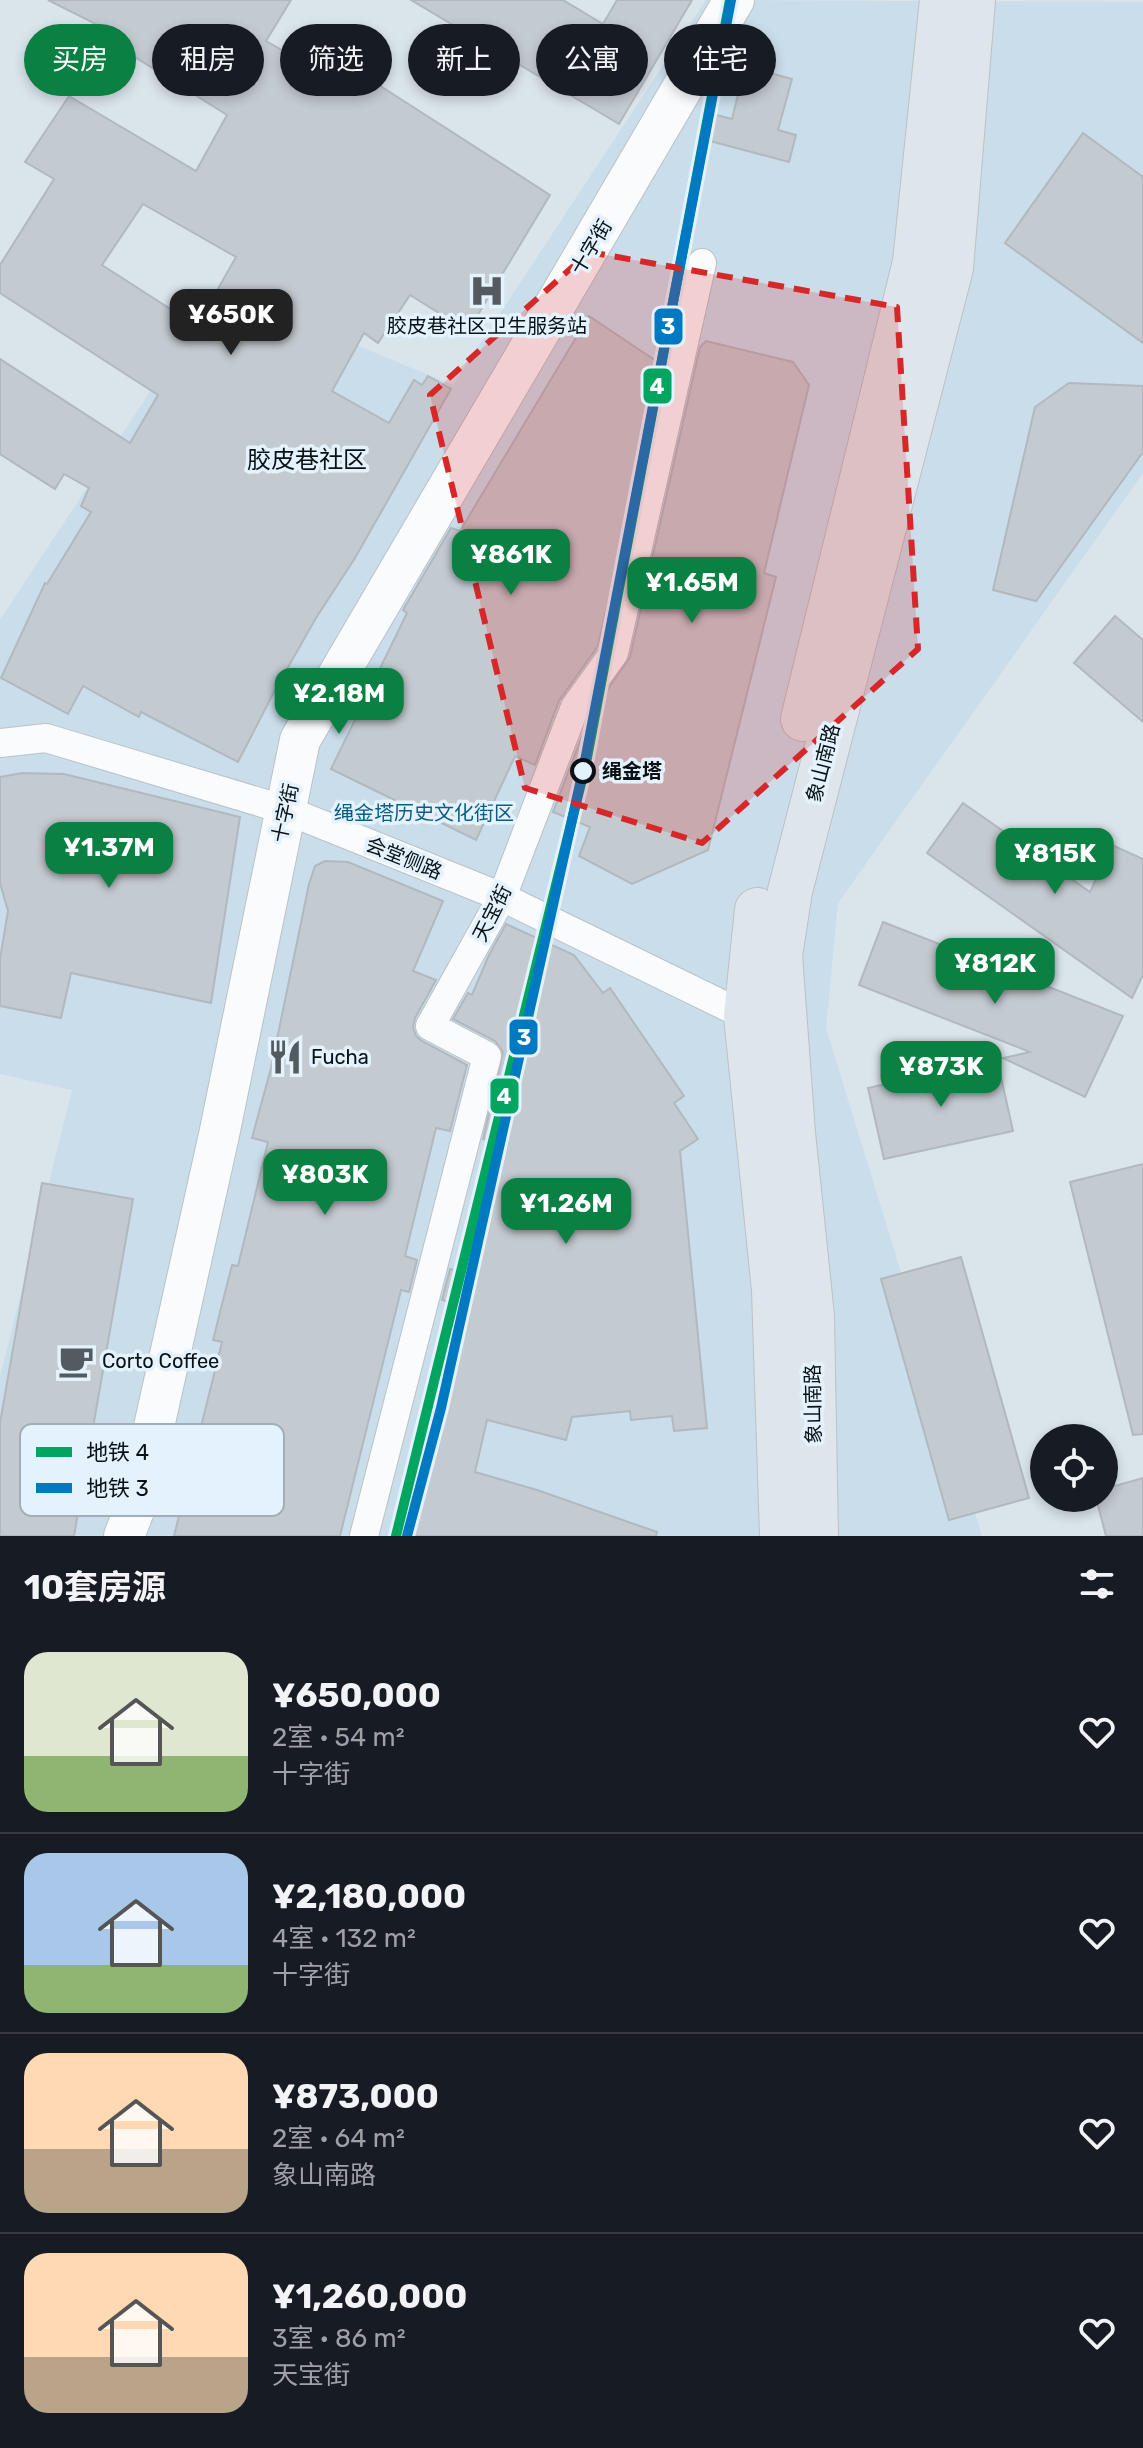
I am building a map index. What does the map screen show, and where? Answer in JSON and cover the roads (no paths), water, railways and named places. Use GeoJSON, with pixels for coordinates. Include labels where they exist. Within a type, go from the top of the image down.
{"type":"FeatureCollection","features":[{"type":"Feature","properties":{"kind":"main road","name":"象山南路"},"geometry":{"type":"LineString","coordinates":[[782,1536],[774,1290],[746,1016],[754,922],[915,262],[942,0]]}},
{"type":"Feature","properties":{"kind":"main road","name":"象山南路"},"geometry":{"type":"LineString","coordinates":[[816,1536],[812,1316],[793,1133],[780,955],[790,891],[951,268],[973,0]]}},
{"type":"Feature","properties":{"kind":"street","name":"十字街"},"geometry":{"type":"LineString","coordinates":[[155,1424],[219,1135],[300,740],[734,0]]}},
{"type":"Feature","properties":{"kind":"street","name":"天宝街"},"geometry":{"type":"LineString","coordinates":[[364,1536],[487,1056],[430,1026],[502,897],[575,707],[614,653],[702,263]]}},
{"type":"Feature","properties":{"kind":"street","name":"会堂侧路"},"geometry":{"type":"LineString","coordinates":[[0,743],[46,738],[286,810],[502,897],[746,1016]]}},
{"type":"Feature","properties":{"kind":"street","name":"十字街"},"geometry":{"type":"LineString","coordinates":[[124,1536],[132,1516]]}},
{"type":"Feature","properties":{"kind":"metro line","name":"4"},"geometry":{"type":"LineString","coordinates":[[396,1536],[586,763],[730,0]]}},
{"type":"Feature","properties":{"kind":"metro line","name":"3"},"geometry":{"type":"LineString","coordinates":[[407,1536],[441,1408],[584,766],[731,0]]}},
{"type":"Feature","properties":{"kind":"place","name":"胶皮巷社区卫生服务站"},"geometry":{"type":"Point","coordinates":[487,291]}},
{"type":"Feature","properties":{"kind":"place","name":"绳金塔"},"geometry":{"type":"Point","coordinates":[583,771]}},
{"type":"Feature","properties":{"kind":"place","name":"Fucha"},"geometry":{"type":"Point","coordinates":[285,1057]}},
{"type":"Feature","properties":{"kind":"place","name":"Corto Coffee"},"geometry":{"type":"Point","coordinates":[76,1361]}},
{"type":"Feature","properties":{"kind":"district","name":"胶皮巷社区"},"geometry":{"type":"Point","coordinates":[307,460]}},
{"type":"Feature","properties":{"kind":"park label","name":"绳金塔历史文化街区"},"geometry":{"type":"Point","coordinates":[424,813]}}]}
